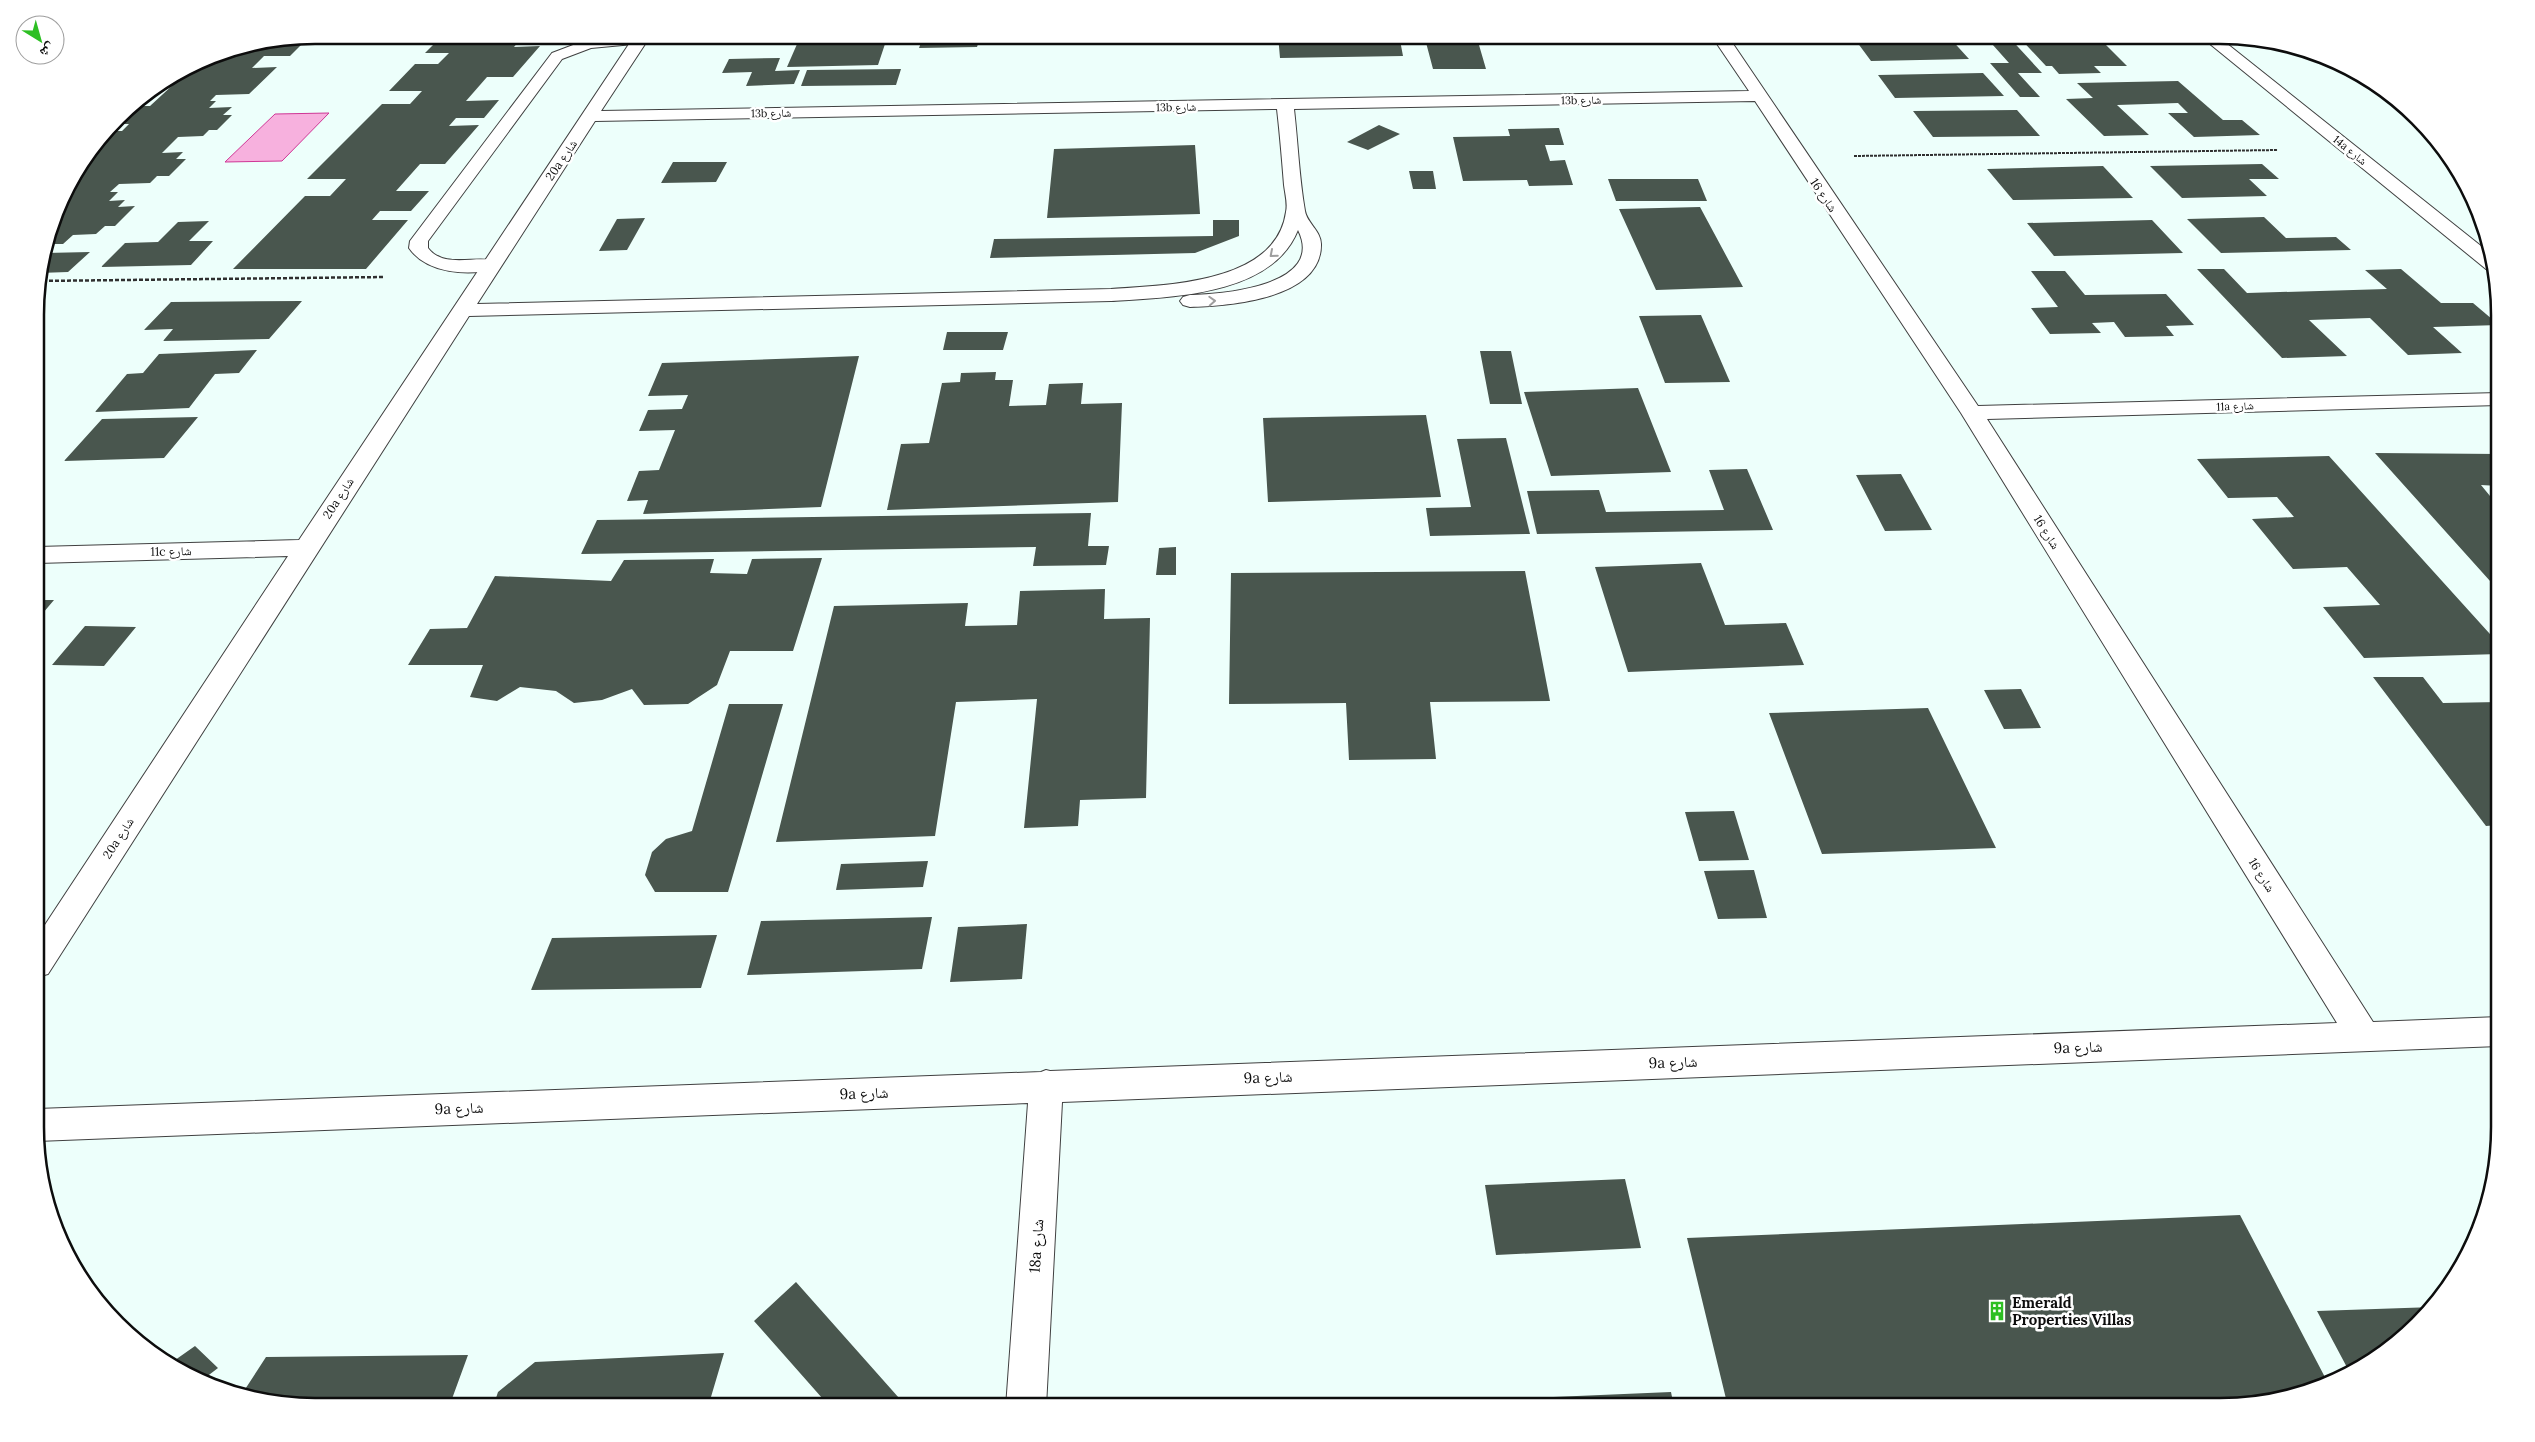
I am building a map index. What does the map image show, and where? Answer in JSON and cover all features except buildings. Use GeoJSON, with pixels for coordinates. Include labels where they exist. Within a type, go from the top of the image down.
{"type":"FeatureCollection","features":[{"type":"Feature","properties":{"kind":"street"},"geometry":{"type":"LineString","coordinates":[[490,265],[439,263],[428,260],[421,254],[418,248],[419,241],[557,56],[589,44]]}},
{"type":"Feature","properties":{"kind":"street","name":"20a شارع"},"geometry":{"type":"LineString","coordinates":[[44,953],[490,265],[637,44]]}},
{"type":"Feature","properties":{"kind":"street","name":"شارع 16"},"geometry":{"type":"LineString","coordinates":[[1725,44],[1798,157],[1972,413],[2364,1037]]}},
{"type":"Feature","properties":{"kind":"street","name":"14a شارع"},"geometry":{"type":"LineString","coordinates":[[2217,44],[2485,259]]}},
{"type":"Feature","properties":{"kind":"street","name":"13b شارع"},"geometry":{"type":"LineString","coordinates":[[591,116],[1760,96]]}},
{"type":"Feature","properties":{"kind":"street"},"geometry":{"type":"LineString","coordinates":[[461,310],[1111,295],[1194,287],[1238,276],[1256,267],[1281,247],[1288,236],[1296,213],[1285,105]]}},
{"type":"Feature","properties":{"kind":"street"},"geometry":{"type":"LineString","coordinates":[[1111,295],[1205,301],[1227,300],[1267,291],[1297,274],[1307,264],[1311,254],[1312,243],[1296,213]]}},
{"type":"Feature","properties":{"kind":"street","name":"11a شارع"},"geometry":{"type":"LineString","coordinates":[[1972,413],[2491,399]]}},
{"type":"Feature","properties":{"kind":"street","name":"11c شارع"},"geometry":{"type":"LineString","coordinates":[[44,555],[306,548]]}},
{"type":"Feature","properties":{"kind":"street","name":"9a شارع"},"geometry":{"type":"LineString","coordinates":[[44,1125],[1046,1085],[2491,1032]]}},
{"type":"Feature","properties":{"kind":"street","name":"18a شارع"},"geometry":{"type":"LineString","coordinates":[[1027,1398],[1046,1085]]}},
{"type":"Feature","properties":{"kind":"path"},"geometry":{"type":"LineString","coordinates":[[1798,157],[2349,149]]}},
{"type":"Feature","properties":{"kind":"path"},"geometry":{"type":"LineString","coordinates":[[46,281],[378,278],[398,276],[439,263]]}},
{"type":"Feature","properties":{"kind":"shaded area"},"geometry":{"type":"Polygon","coordinates":[[[329,113],[282,161],[225,162],[275,114],[329,113]]]}},
{"type":"Feature","properties":{"kind":"place","name":"Emerald Properties Villas"},"geometry":{"type":"Point","coordinates":[1997,1311]}}]}
